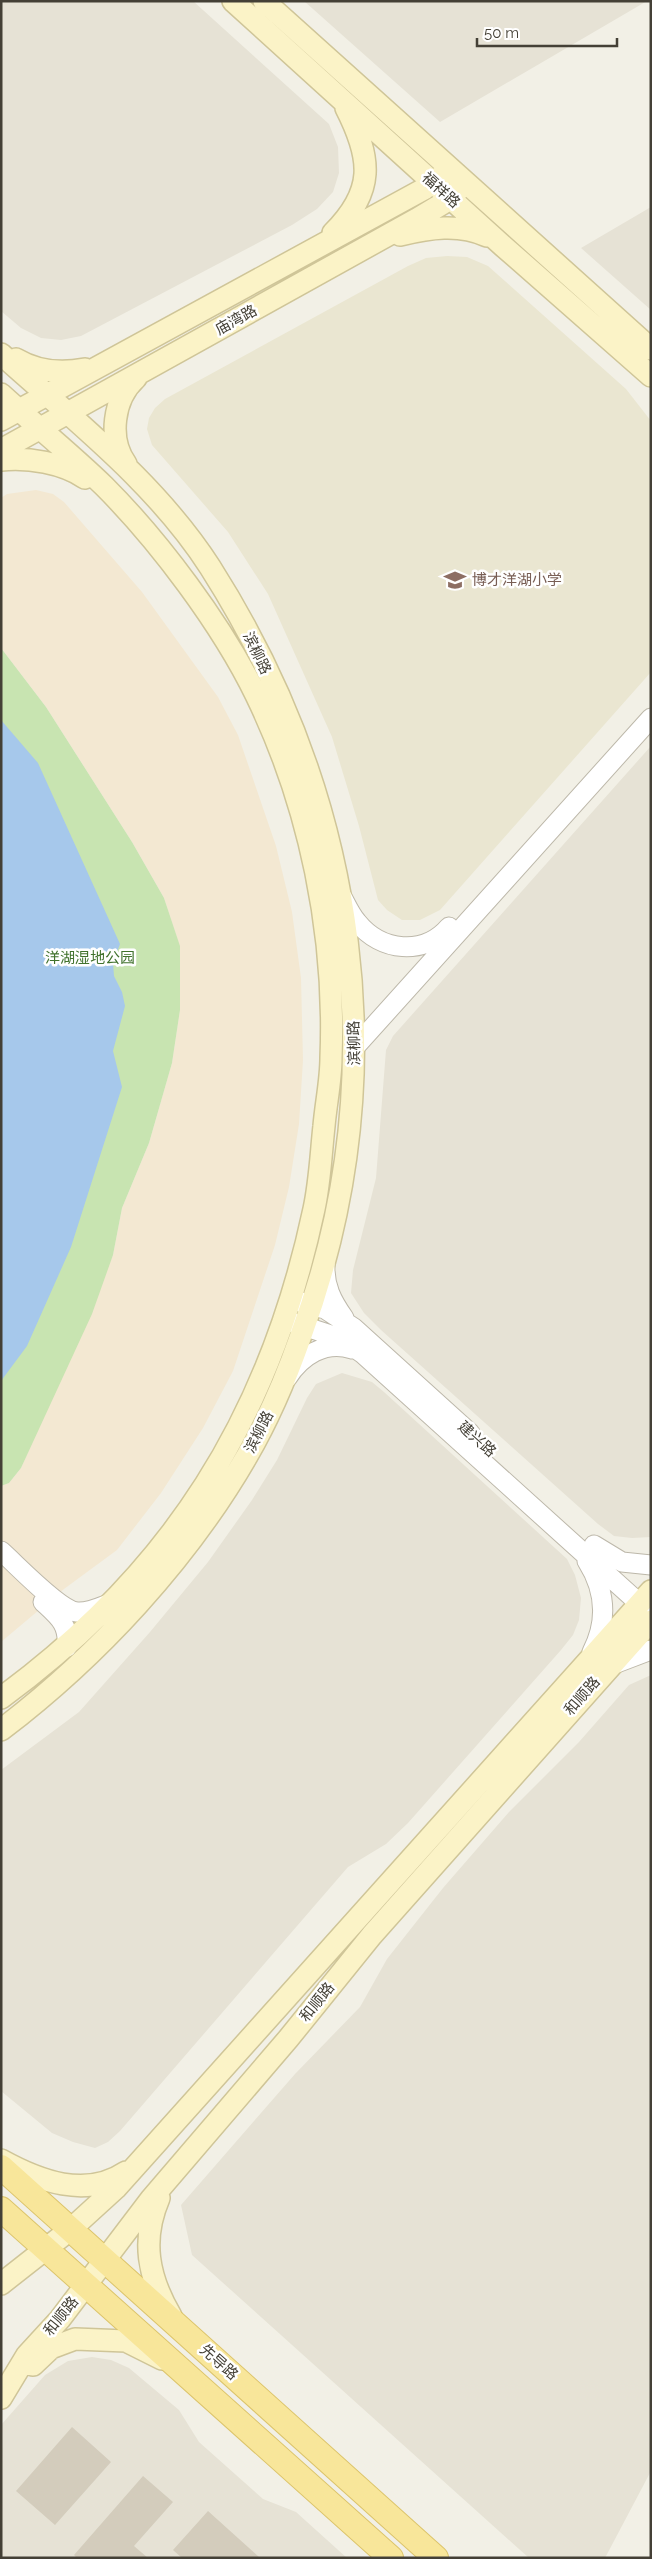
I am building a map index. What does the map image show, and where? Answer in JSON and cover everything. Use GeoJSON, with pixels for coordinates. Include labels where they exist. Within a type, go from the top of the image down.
{"type":"FeatureCollection","features":[{"type":"Feature","properties":{"kind":"main road","name":"福祥路"},"geometry":{"type":"LineString","coordinates":[[233,1],[503,246],[651,376]]}},
{"type":"Feature","properties":{"kind":"main road","name":"福祥路"},"geometry":{"type":"LineString","coordinates":[[264,1],[651,349]]}},
{"type":"Feature","properties":{"kind":"main road"},"geometry":{"type":"LineString","coordinates":[[311,251],[344,222],[358,202],[365,179],[365,155],[356,128],[341,99]]}},
{"type":"Feature","properties":{"kind":"main road","name":"庙湾路"},"geometry":{"type":"LineString","coordinates":[[10,415],[434,183],[449,168]]}},
{"type":"Feature","properties":{"kind":"main road","name":"庙湾路"},"geometry":{"type":"LineString","coordinates":[[1,450],[376,242],[450,198],[466,183]]}},
{"type":"Feature","properties":{"kind":"main road"},"geometry":{"type":"LineString","coordinates":[[376,242],[406,234],[454,227],[469,228],[503,246]]}},
{"type":"Feature","properties":{"kind":"main road"},"geometry":{"type":"LineString","coordinates":[[1,353],[41,370],[64,373],[85,369],[120,355]]}},
{"type":"Feature","properties":{"kind":"main road","name":"滨柳路"},"geometry":{"type":"LineString","coordinates":[[1,353],[133,475],[174,520],[208,564],[244,627],[276,693],[306,765],[331,847],[340,894],[353,995],[355,1047],[350,1122],[342,1194],[313,1305],[295,1323],[268,1366],[248,1410],[219,1463],[167,1540],[112,1602],[66,1647],[1,1698]]}},
{"type":"Feature","properties":{"kind":"main road"},"geometry":{"type":"LineString","coordinates":[[133,475],[120,456],[116,443],[115,422],[120,402],[127,386],[142,372]]}},
{"type":"Feature","properties":{"kind":"main road","name":"滨柳路"},"geometry":{"type":"LineString","coordinates":[[1,394],[10,415],[40,429],[110,493],[166,558],[226,642],[256,695],[281,753],[315,868],[328,946],[331,1058],[315,1206],[292,1299],[295,1323],[281,1388],[247,1455],[211,1514],[165,1573],[66,1677],[1,1730]]}},
{"type":"Feature","properties":{"kind":"main road"},"geometry":{"type":"LineString","coordinates":[[1,460],[30,460],[55,465],[81,475],[110,493]]}},
{"type":"Feature","properties":{"kind":"main road","name":"和顺路"},"geometry":{"type":"LineString","coordinates":[[1,2399],[27,2356],[60,2319],[167,2180],[288,2038],[599,1662],[648,1600]]}},
{"type":"Feature","properties":{"kind":"main road","name":"和顺路"},"geometry":{"type":"LineString","coordinates":[[1,2284],[71,2229],[116,2188],[599,1662],[651,1621]]}},
{"type":"Feature","properties":{"kind":"main road"},"geometry":{"type":"LineString","coordinates":[[1,2160],[26,2173],[52,2182],[74,2186],[98,2184],[120,2176],[142,2160]]}},
{"type":"Feature","properties":{"kind":"main road","name":"先导路"},"geometry":{"type":"LineString","coordinates":[[1,2166],[436,2558]]}},
{"type":"Feature","properties":{"kind":"main road"},"geometry":{"type":"LineString","coordinates":[[167,2180],[150,2224],[149,2246],[158,2294],[175,2323]]}},
{"type":"Feature","properties":{"kind":"main road","name":"先导路"},"geometry":{"type":"LineString","coordinates":[[1,2209],[391,2558]]}},
{"type":"Feature","properties":{"kind":"main road"},"geometry":{"type":"LineString","coordinates":[[1,2399],[51,2348],[75,2339],[126,2341],[183,2371]]}},
{"type":"Feature","properties":{"kind":"street"},"geometry":{"type":"LineString","coordinates":[[340,894],[358,923],[370,934],[406,947],[419,947],[433,942],[445,932],[651,703]]}},
{"type":"Feature","properties":{"kind":"street"},"geometry":{"type":"LineString","coordinates":[[355,1047],[651,718]]}},
{"type":"Feature","properties":{"kind":"street"},"geometry":{"type":"LineString","coordinates":[[325,1264],[325,1275],[329,1293],[343,1317],[354,1328]]}},
{"type":"Feature","properties":{"kind":"street","name":"建兴路"},"geometry":{"type":"LineString","coordinates":[[292,1299],[325,1309],[354,1328],[594,1545],[648,1600]]}},
{"type":"Feature","properties":{"kind":"street"},"geometry":{"type":"LineString","coordinates":[[295,1323],[340,1338],[359,1351],[574,1544],[648,1600]]}},
{"type":"Feature","properties":{"kind":"street"},"geometry":{"type":"LineString","coordinates":[[281,1388],[290,1372],[309,1353],[333,1346],[345,1346],[359,1351]]}},
{"type":"Feature","properties":{"kind":"street"},"geometry":{"type":"LineString","coordinates":[[574,1544],[588,1563],[603,1597],[604,1612],[599,1662],[651,1650]]}},
{"type":"Feature","properties":{"kind":"street"},"geometry":{"type":"LineString","coordinates":[[594,1545],[622,1562],[651,1565]]}},
{"type":"Feature","properties":{"kind":"street"},"geometry":{"type":"LineString","coordinates":[[1,1551],[60,1611],[67,1630],[66,1647]]}},
{"type":"Feature","properties":{"kind":"street"},"geometry":{"type":"LineString","coordinates":[[1,1564],[60,1611],[77,1612],[93,1610],[112,1602]]}},
{"type":"Feature","properties":{"kind":"shaded area"},"geometry":{"type":"Polygon","coordinates":[[[1,1],[193,1],[329,124],[338,147],[339,173],[333,192],[317,209],[292,225],[81,336],[61,340],[41,338],[21,328],[1,311],[1,1]]]}},
{"type":"Feature","properties":{"kind":"shaded area"},"geometry":{"type":"Polygon","coordinates":[[[304,1],[647,1],[440,122],[304,1]]]}},
{"type":"Feature","properties":{"kind":"shaded area"},"geometry":{"type":"Polygon","coordinates":[[[651,207],[651,310],[581,248],[651,207]]]}},
{"type":"Feature","properties":{"kind":"shaded area","name":"博才洋湖小学"},"geometry":{"type":"Polygon","coordinates":[[[467,257],[488,266],[626,389],[651,421],[651,672],[440,910],[420,920],[402,920],[387,910],[378,900],[359,826],[332,737],[268,594],[228,532],[152,445],[147,429],[149,418],[155,408],[165,399],[408,266],[426,258],[467,257]]]}},
{"type":"Feature","properties":{"kind":"shaded area"},"geometry":{"type":"Polygon","coordinates":[[[36,490],[53,494],[64,502],[142,592],[218,697],[238,735],[276,846],[292,912],[301,978],[303,1060],[299,1124],[289,1187],[275,1245],[233,1371],[203,1428],[161,1493],[117,1550],[64,1589],[1,1642],[1,1486],[9,1483],[21,1468],[113,1255],[122,1208],[149,1143],[172,1063],[180,1010],[180,947],[164,898],[132,842],[46,707],[1,648],[1,498],[7,494],[36,490]]]}},
{"type":"Feature","properties":{"kind":"shaded area"},"geometry":{"type":"Polygon","coordinates":[[[651,746],[651,1537],[632,1538],[614,1536],[598,1524],[381,1330],[364,1313],[351,1293],[353,1270],[376,1178],[386,1050],[393,1036],[651,746]]]}},
{"type":"Feature","properties":{"kind":"shaded area"},"geometry":{"type":"Polygon","coordinates":[[[342,1373],[372,1382],[567,1559],[575,1575],[581,1598],[579,1620],[573,1635],[561,1650],[408,1823],[386,1844],[348,1867],[120,2131],[108,2142],[95,2148],[73,2142],[52,2133],[1,2091],[1,1770],[79,1712],[150,1632],[208,1562],[252,1500],[277,1460],[307,1398],[316,1384],[342,1373]]]}},
{"type":"Feature","properties":{"kind":"shaded area"},"geometry":{"type":"Polygon","coordinates":[[[651,1675],[651,2471],[605,2558],[529,2558],[192,2255],[181,2205],[295,2074],[360,2007],[387,1959],[443,1888],[509,1812],[579,1742],[629,1685],[651,1675]]]}},
{"type":"Feature","properties":{"kind":"shaded area"},"geometry":{"type":"Polygon","coordinates":[[[92,2357],[111,2360],[129,2368],[179,2410],[199,2442],[263,2499],[296,2512],[347,2558],[1,2558],[1,2425],[45,2375],[68,2361],[92,2357]]]}},
{"type":"Feature","properties":{"kind":"green space","name":"洋湖湿地公园"},"geometry":{"type":"Polygon","coordinates":[[[1,648],[46,707],[132,842],[164,898],[180,946],[180,1010],[172,1063],[149,1143],[122,1208],[113,1255],[92,1314],[21,1468],[9,1483],[1,1486],[1,648]]]}},
{"type":"Feature","properties":{"kind":"water"},"geometry":{"type":"Polygon","coordinates":[[[1,720],[38,763],[120,944],[113,963],[114,976],[122,992],[125,1006],[113,1051],[122,1087],[71,1247],[27,1346],[1,1381],[1,720]]]}},
{"type":"Feature","properties":{"kind":"building"},"geometry":{"type":"Polygon","coordinates":[[[72,2427],[111,2462],[55,2525],[16,2491],[72,2427]]]}},
{"type":"Feature","properties":{"kind":"building"},"geometry":{"type":"Polygon","coordinates":[[[143,2476],[173,2502],[134,2546],[148,2558],[77,2558],[74,2555],[143,2476]]]}},
{"type":"Feature","properties":{"kind":"building"},"geometry":{"type":"Polygon","coordinates":[[[208,2511],[259,2558],[182,2558],[173,2550],[208,2511]]]}},
{"type":"Feature","properties":{"kind":"place","name":"博才洋湖小学"},"geometry":{"type":"Point","coordinates":[455,580]}}]}
